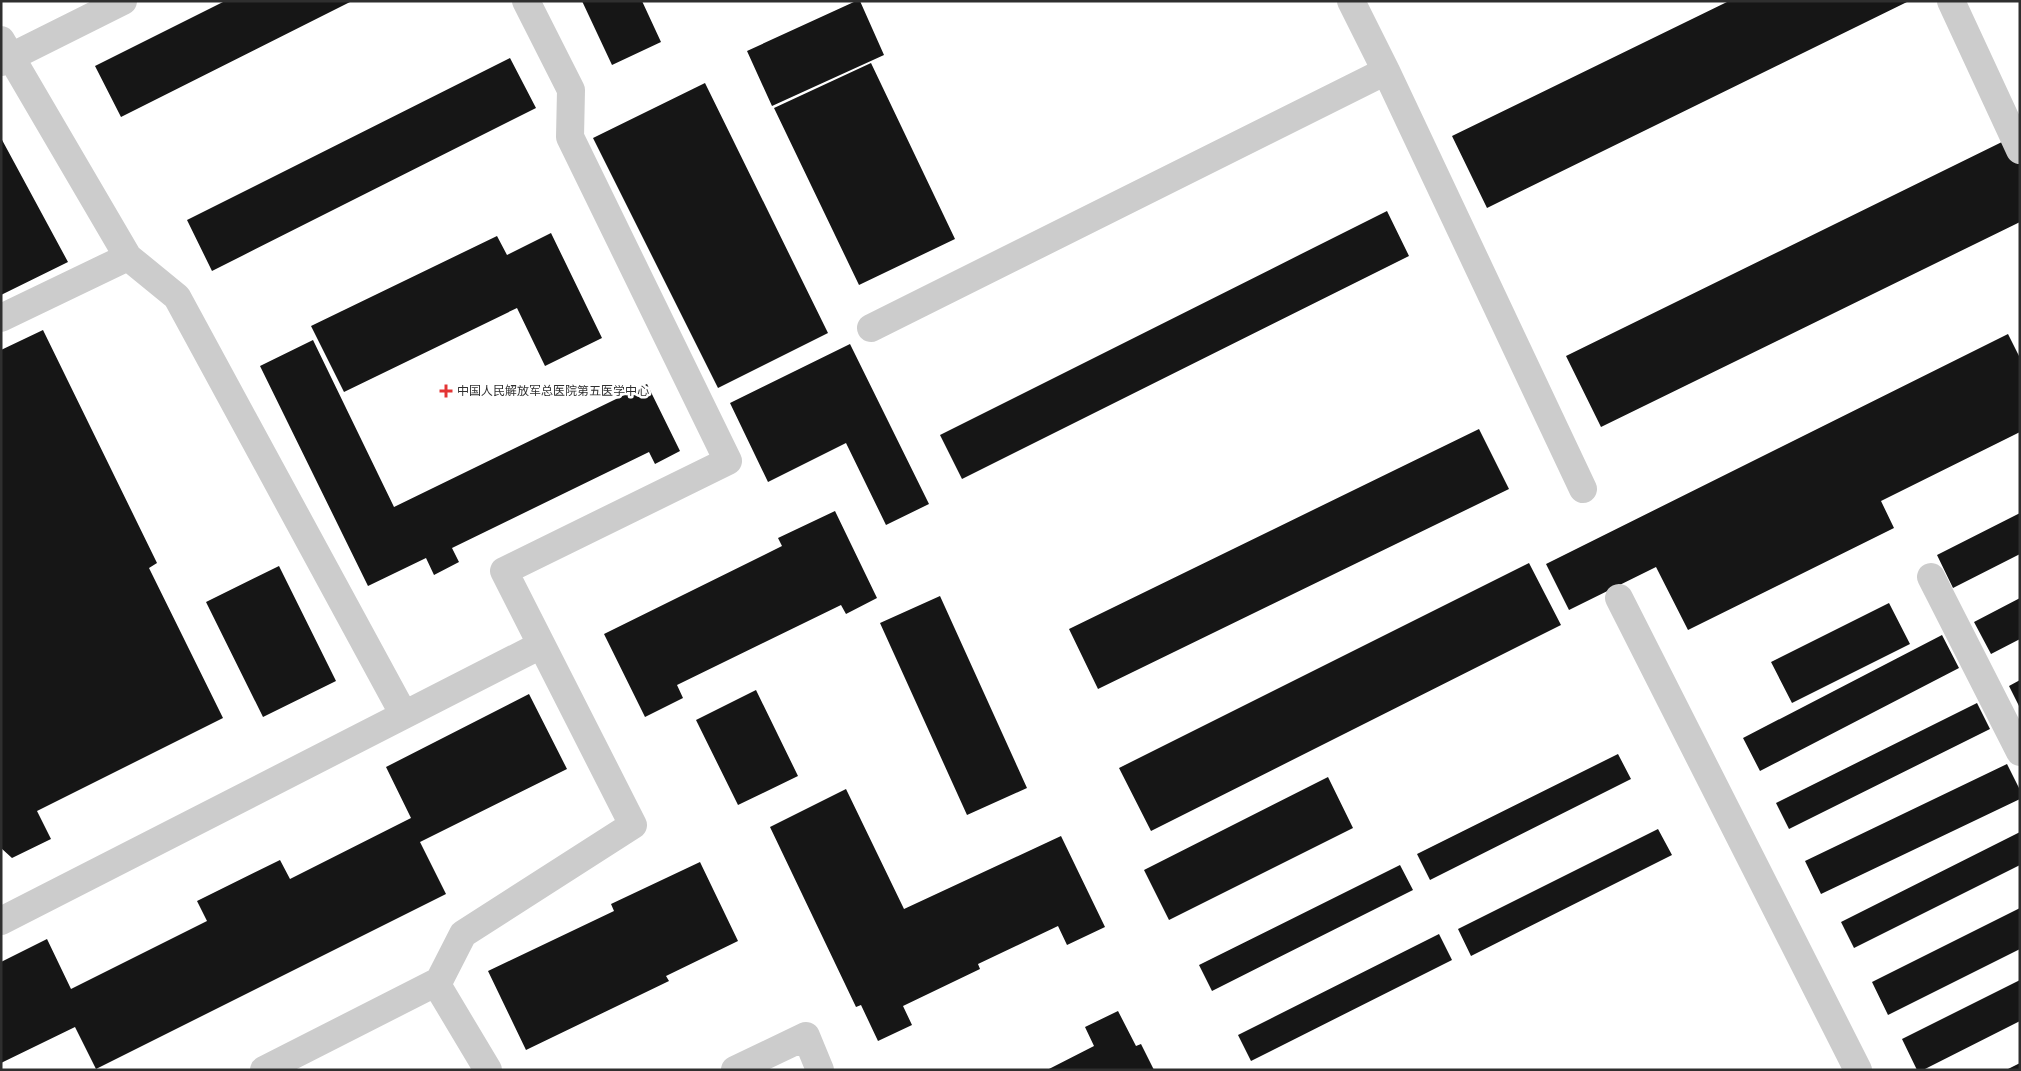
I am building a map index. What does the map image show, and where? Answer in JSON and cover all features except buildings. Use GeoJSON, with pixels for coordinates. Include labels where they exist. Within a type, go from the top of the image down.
{"type":"FeatureCollection","features":[{"type":"Feature","properties":{"kind":"street"},"geometry":{"type":"LineString","coordinates":[[124,1],[5,53],[128,257],[176,298],[404,715]]}},
{"type":"Feature","properties":{"kind":"street"},"geometry":{"type":"LineString","coordinates":[[264,1070],[436,983],[439,981],[463,934],[633,825],[504,571],[728,461],[570,137],[570,90],[526,1]]}},
{"type":"Feature","properties":{"kind":"street"},"geometry":{"type":"LineString","coordinates":[[1351,1],[1386,70],[1583,489]]}},
{"type":"Feature","properties":{"kind":"street"},"geometry":{"type":"LineString","coordinates":[[1951,1],[2020,150]]}},
{"type":"Feature","properties":{"kind":"street"},"geometry":{"type":"LineString","coordinates":[[871,328],[1386,70]]}},
{"type":"Feature","properties":{"kind":"street"},"geometry":{"type":"LineString","coordinates":[[1,318],[128,257]]}},
{"type":"Feature","properties":{"kind":"street"},"geometry":{"type":"LineString","coordinates":[[1930,577],[2020,752]]}},
{"type":"Feature","properties":{"kind":"street"},"geometry":{"type":"LineString","coordinates":[[1619,598],[1858,1070]]}},
{"type":"Feature","properties":{"kind":"street"},"geometry":{"type":"LineString","coordinates":[[1,921],[541,645]]}},
{"type":"Feature","properties":{"kind":"street"},"geometry":{"type":"LineString","coordinates":[[436,983],[488,1070]]}},
{"type":"Feature","properties":{"kind":"street"},"geometry":{"type":"LineString","coordinates":[[735,1070],[806,1036],[820,1070]]}},
{"type":"Feature","properties":{"kind":"place","name":"中国人民解放军总医院第五医学中心"},"geometry":{"type":"Point","coordinates":[446,391]}}]}
